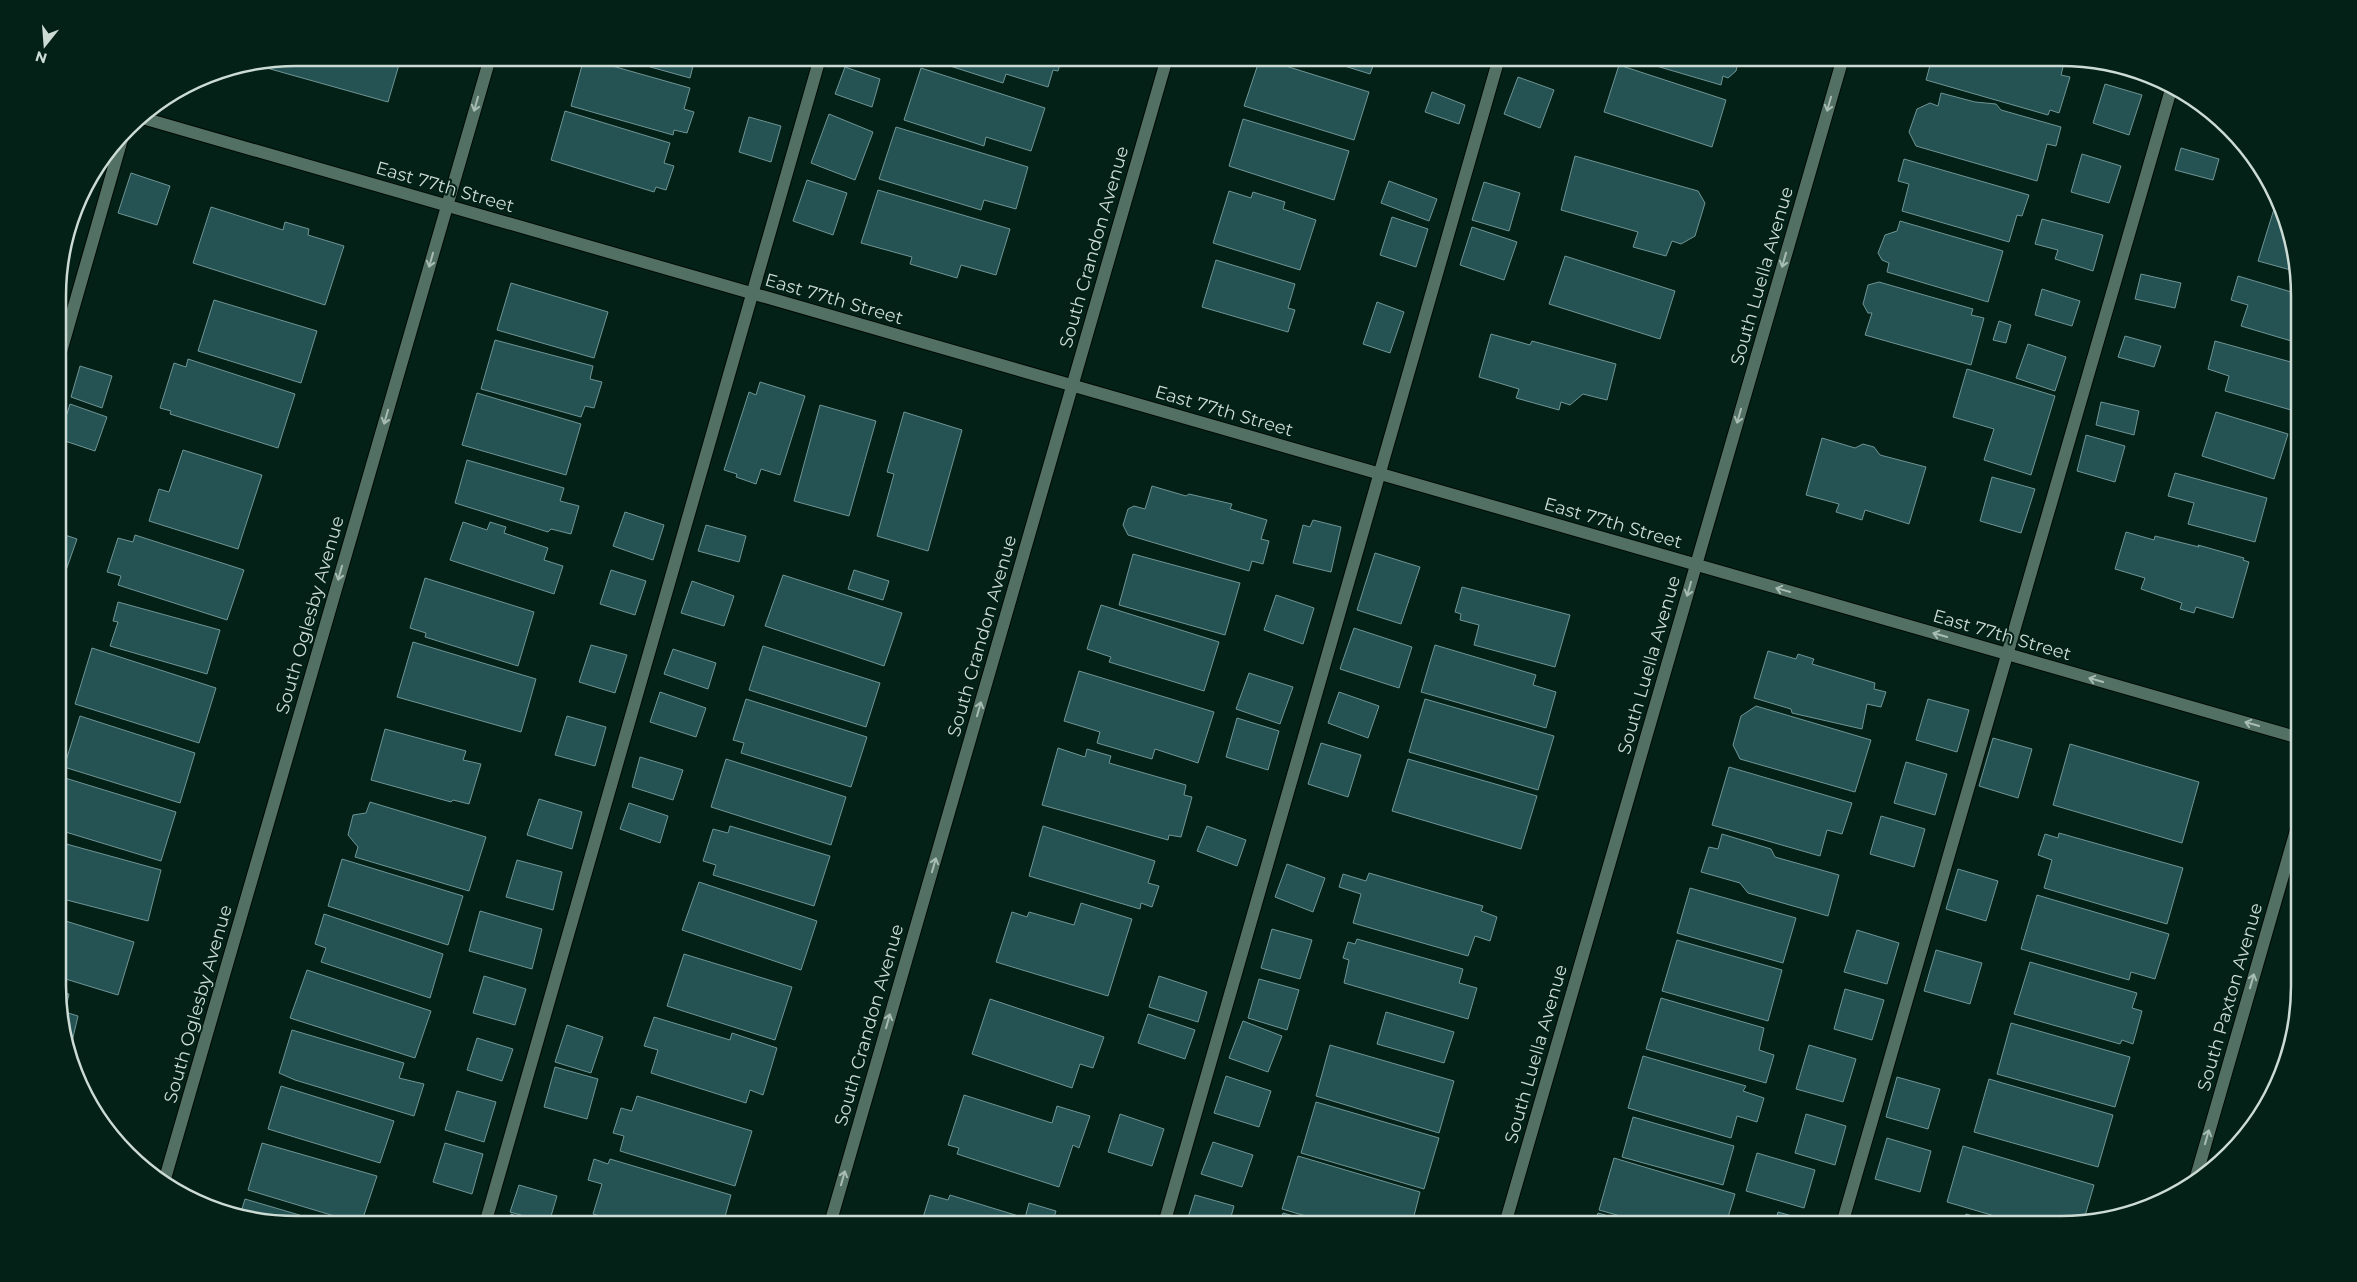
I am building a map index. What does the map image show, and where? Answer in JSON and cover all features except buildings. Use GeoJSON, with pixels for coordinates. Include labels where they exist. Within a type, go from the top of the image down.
{"type":"FeatureCollection","features":[{"type":"Feature","properties":{"kind":"street","name":"South Oglesby Avenue"},"geometry":{"type":"LineString","coordinates":[[166,1175],[488,66]]}},
{"type":"Feature","properties":{"kind":"street"},"geometry":{"type":"LineString","coordinates":[[487,1216],[818,66]]}},
{"type":"Feature","properties":{"kind":"street","name":"South Crandon Avenue"},"geometry":{"type":"LineString","coordinates":[[832,1216],[1165,66]]}},
{"type":"Feature","properties":{"kind":"street"},"geometry":{"type":"LineString","coordinates":[[1166,1216],[1497,66]]}},
{"type":"Feature","properties":{"kind":"street","name":"South Luella Avenue"},"geometry":{"type":"LineString","coordinates":[[1507,1216],[1841,66]]}},
{"type":"Feature","properties":{"kind":"street"},"geometry":{"type":"LineString","coordinates":[[1844,1216],[2170,94]]}},
{"type":"Feature","properties":{"kind":"street","name":"East 77th Street"},"geometry":{"type":"LineString","coordinates":[[149,120],[2291,736]]}},
{"type":"Feature","properties":{"kind":"street"},"geometry":{"type":"LineString","coordinates":[[66,334],[119,150]]}},
{"type":"Feature","properties":{"kind":"street","name":"South Paxton Avenue"},"geometry":{"type":"LineString","coordinates":[[2198,1170],[2291,848]]}}]}
